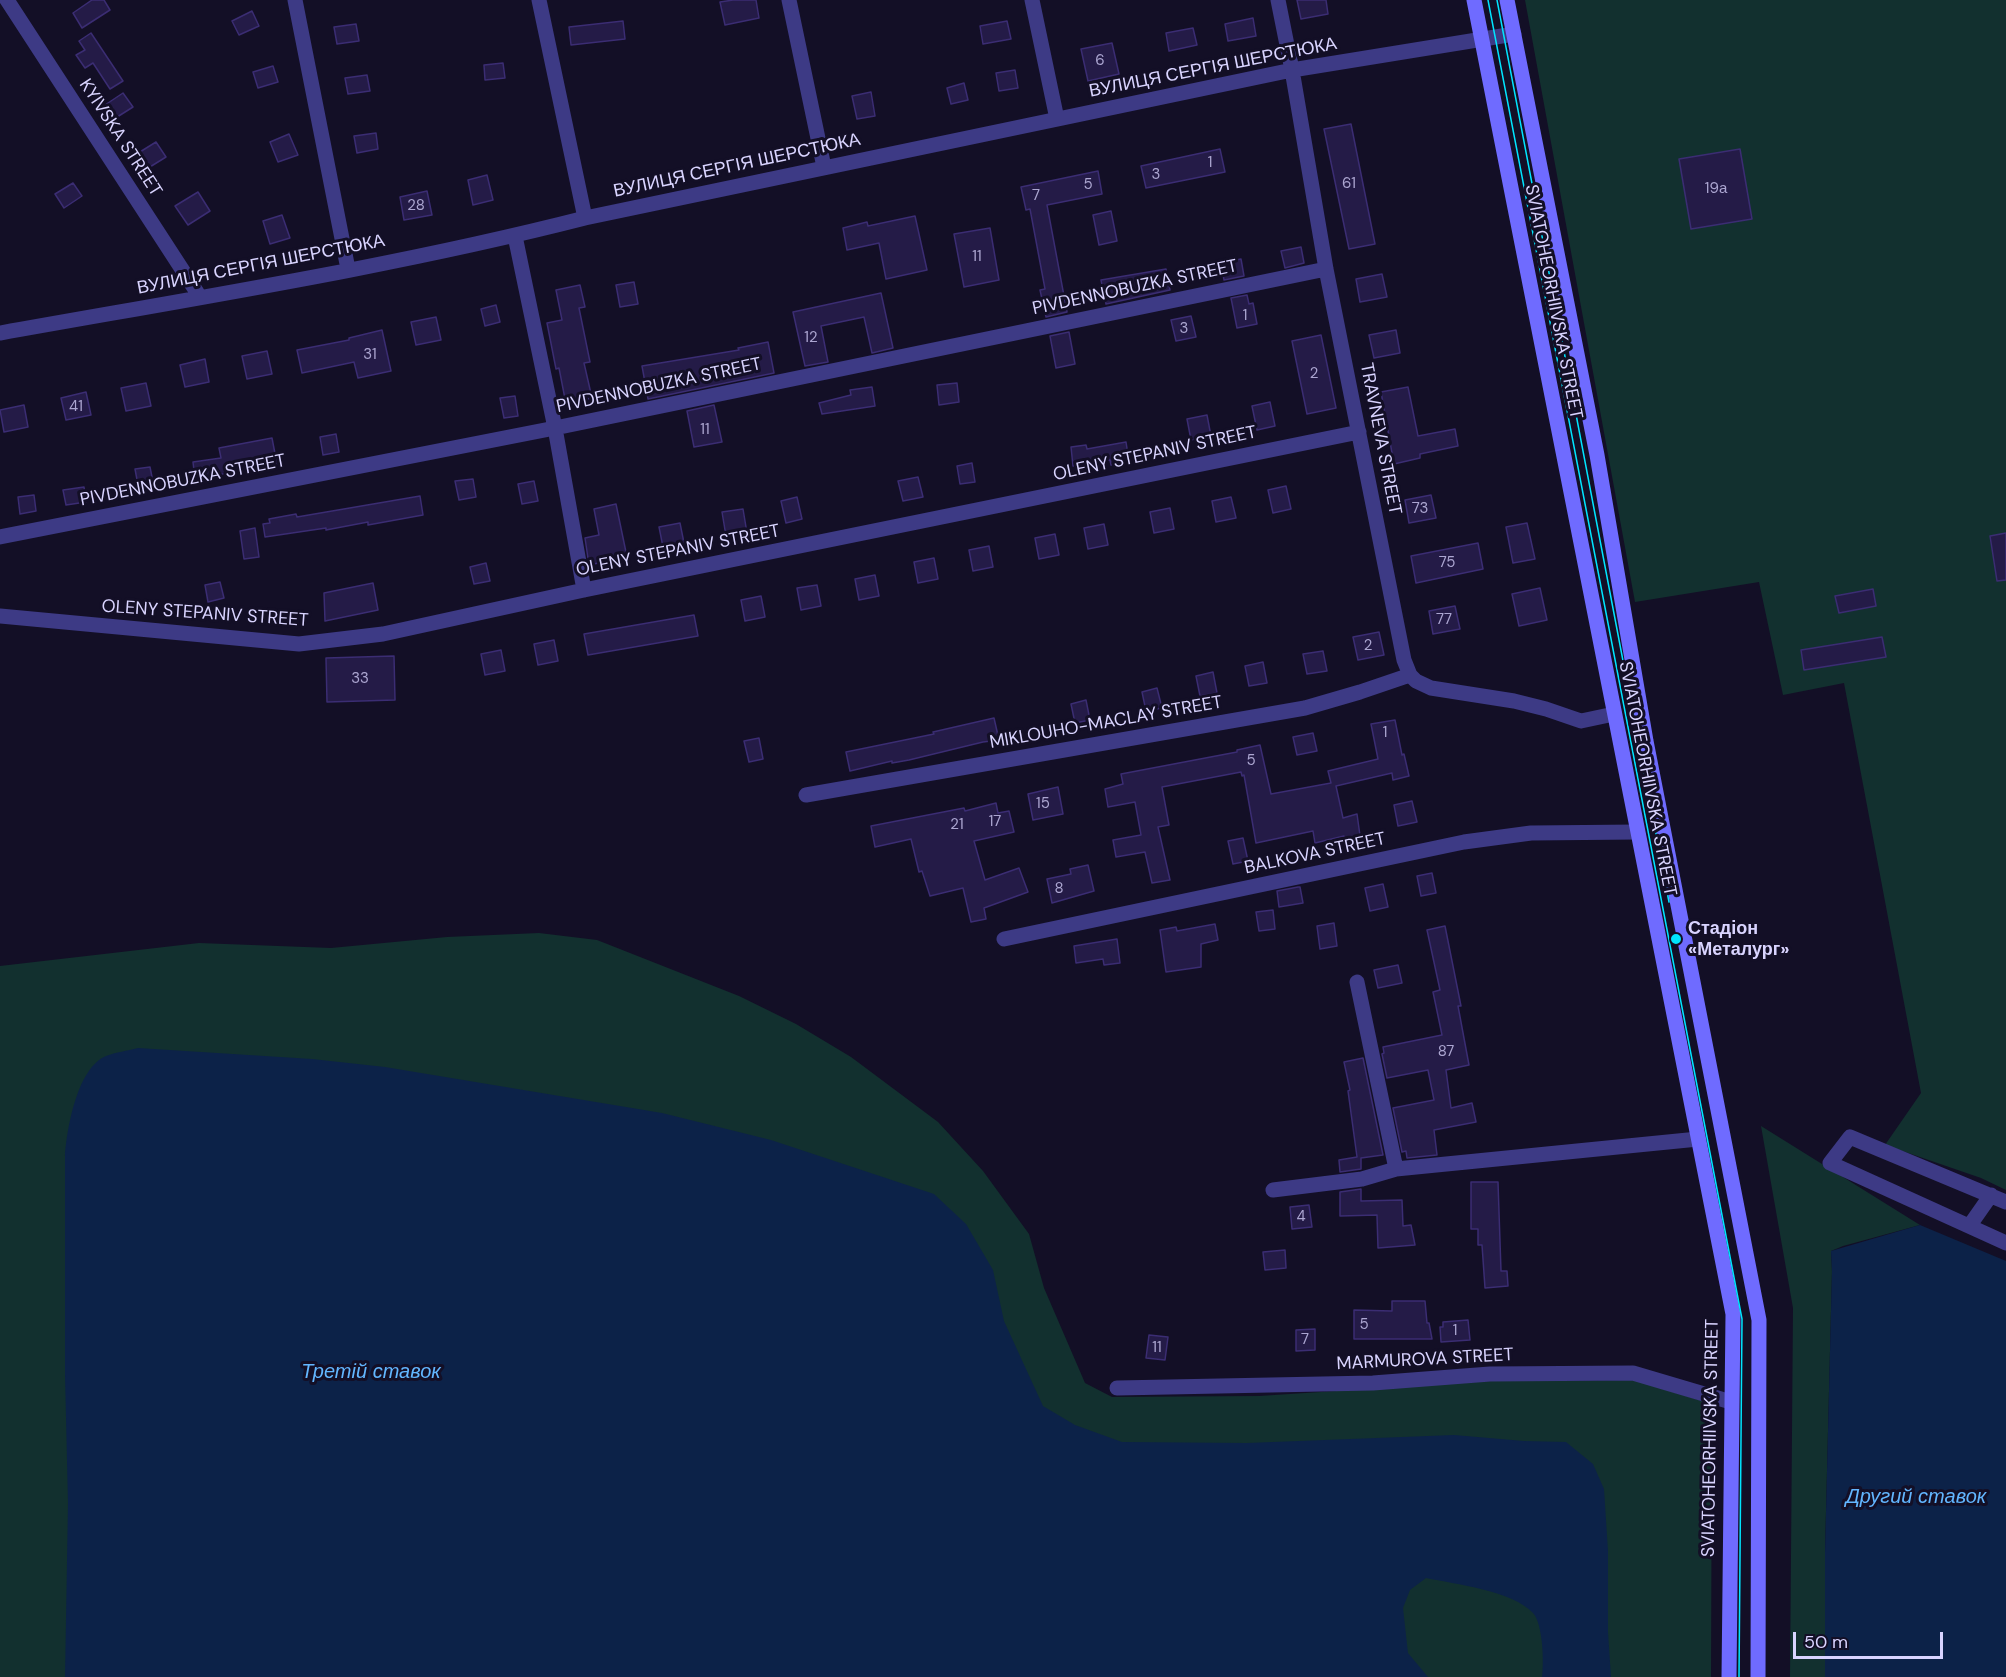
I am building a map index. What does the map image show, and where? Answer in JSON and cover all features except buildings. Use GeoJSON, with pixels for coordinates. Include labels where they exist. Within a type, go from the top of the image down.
{"type":"FeatureCollection","features":[{"type":"Feature","properties":{"kind":"main road","name":"SVIATOHEORHIIVSKA STREET"},"geometry":{"type":"LineString","coordinates":[[1474,0],[1733,1314],[1729,1677]]}},
{"type":"Feature","properties":{"kind":"main road","name":"SVIATOHEORHIIVSKA STREET"},"geometry":{"type":"LineString","coordinates":[[1507,0],[1597,455],[1646,741],[1759,1320],[1758,1677]]}},
{"type":"Feature","properties":{"kind":"street","name":"KYIVSKA STREET"},"geometry":{"type":"LineString","coordinates":[[7,0],[200,297]]}},
{"type":"Feature","properties":{"kind":"street"},"geometry":{"type":"LineString","coordinates":[[295,0],[348,269]]}},
{"type":"Feature","properties":{"kind":"street"},"geometry":{"type":"LineString","coordinates":[[539,0],[585,218]]}},
{"type":"Feature","properties":{"kind":"street"},"geometry":{"type":"LineString","coordinates":[[789,0],[824,167]]}},
{"type":"Feature","properties":{"kind":"street"},"geometry":{"type":"LineString","coordinates":[[1032,0],[1057,119]]}},
{"type":"Feature","properties":{"kind":"street","name":"TRAVNEVA STREET"},"geometry":{"type":"LineString","coordinates":[[1278,0],[1326,269],[1404,660],[1410,675]]}},
{"type":"Feature","properties":{"kind":"street","name":"ВУЛИЦЯ СЕРГІЯ ШЕРСТЮКА"},"geometry":{"type":"LineString","coordinates":[[0,333],[515,236],[585,218],[1292,70],[1514,34]]}},
{"type":"Feature","properties":{"kind":"street"},"geometry":{"type":"LineString","coordinates":[[515,236],[555,428],[584,590]]}},
{"type":"Feature","properties":{"kind":"street","name":"PIVDENNOBUZKA STREET"},"geometry":{"type":"LineString","coordinates":[[0,537],[555,428],[1326,269]]}},
{"type":"Feature","properties":{"kind":"street","name":"OLENY STEPANIV STREET"},"geometry":{"type":"LineString","coordinates":[[0,616],[299,644],[383,634],[584,590],[1359,432]]}},
{"type":"Feature","properties":{"kind":"street"},"geometry":{"type":"LineString","coordinates":[[1410,675],[1416,681],[1431,688],[1505,699],[1581,721],[1614,714]]}},
{"type":"Feature","properties":{"kind":"street","name":"MIKLOUHO-MACLAY STREET"},"geometry":{"type":"LineString","coordinates":[[806,795],[1305,708],[1410,675]]}},
{"type":"Feature","properties":{"kind":"street","name":"BALKOVA STREET"},"geometry":{"type":"LineString","coordinates":[[1004,939],[1464,842],[1531,833],[1637,832]]}},
{"type":"Feature","properties":{"kind":"street"},"geometry":{"type":"LineString","coordinates":[[1357,982],[1396,1169]]}},
{"type":"Feature","properties":{"kind":"street"},"geometry":{"type":"LineString","coordinates":[[2006,1202],[1851,1137],[1830,1163],[2006,1243]]}},
{"type":"Feature","properties":{"kind":"street"},"geometry":{"type":"LineString","coordinates":[[1273,1190],[1362,1179],[1396,1169],[1698,1139]]}},
{"type":"Feature","properties":{"kind":"street"},"geometry":{"type":"LineString","coordinates":[[1970,1225],[1991,1194]]}},
{"type":"Feature","properties":{"kind":"street","name":"MARMUROVA STREET"},"geometry":{"type":"LineString","coordinates":[[1117,1388],[1373,1383],[1490,1374],[1633,1373],[1731,1402]]}},
{"type":"Feature","properties":{"kind":"green space"},"geometry":{"type":"Polygon","coordinates":[[[1525,0],[2006,0],[2006,1190],[1981,1178],[1885,1145],[1921,1093],[1844,683],[1783,695],[1759,582],[1635,602],[1525,0]]]}},
{"type":"Feature","properties":{"kind":"green space","name":"Третій ставок"},"geometry":{"type":"Polygon","coordinates":[[[539,933],[597,940],[739,996],[796,1024],[851,1057],[938,1122],[983,1171],[1029,1234],[1044,1288],[1085,1383],[1112,1397],[1259,1396],[1491,1381],[1634,1380],[1712,1404],[1711,1677],[0,1677],[0,966],[199,943],[331,948],[447,937],[539,933]]]}},
{"type":"Feature","properties":{"kind":"green space"},"geometry":{"type":"Polygon","coordinates":[[[1761,1126],[1920,1225],[1831,1251],[1825,1677],[1790,1677],[1793,1308],[1761,1126]]]}},
{"type":"Feature","properties":{"kind":"water","name":"Третій ставок"},"geometry":{"type":"Polygon","coordinates":[[[138,1048],[312,1059],[385,1067],[662,1113],[771,1140],[934,1194],[966,1224],[993,1270],[1004,1321],[1043,1406],[1075,1425],[1122,1442],[1247,1443],[1454,1435],[1566,1442],[1593,1464],[1604,1489],[1611,1677],[1542,1677],[1543,1653],[1539,1626],[1533,1613],[1524,1605],[1498,1594],[1426,1578],[1410,1590],[1403,1608],[1408,1653],[1428,1677],[65,1677],[68,1503],[65,1375],[66,1144],[75,1100],[88,1073],[106,1056],[138,1048]]]}},
{"type":"Feature","properties":{"kind":"water","name":"Другий ставок"},"geometry":{"type":"Polygon","coordinates":[[[1920,1225],[2006,1261],[2006,1677],[1825,1677],[1831,1251],[1920,1225]]]}},
{"type":"Feature","properties":{"kind":"tram line"},"geometry":{"type":"LineString","coordinates":[[1488,0],[1742,1319],[1739,1677]]}},
{"type":"Feature","properties":{"kind":"tram line"},"geometry":{"type":"LineString","coordinates":[[1497,0],[1669,902]]}},
{"type":"Feature","properties":{"kind":"place","name":"Стадіон «Металург»"},"geometry":{"type":"Point","coordinates":[1676,939]}}]}
